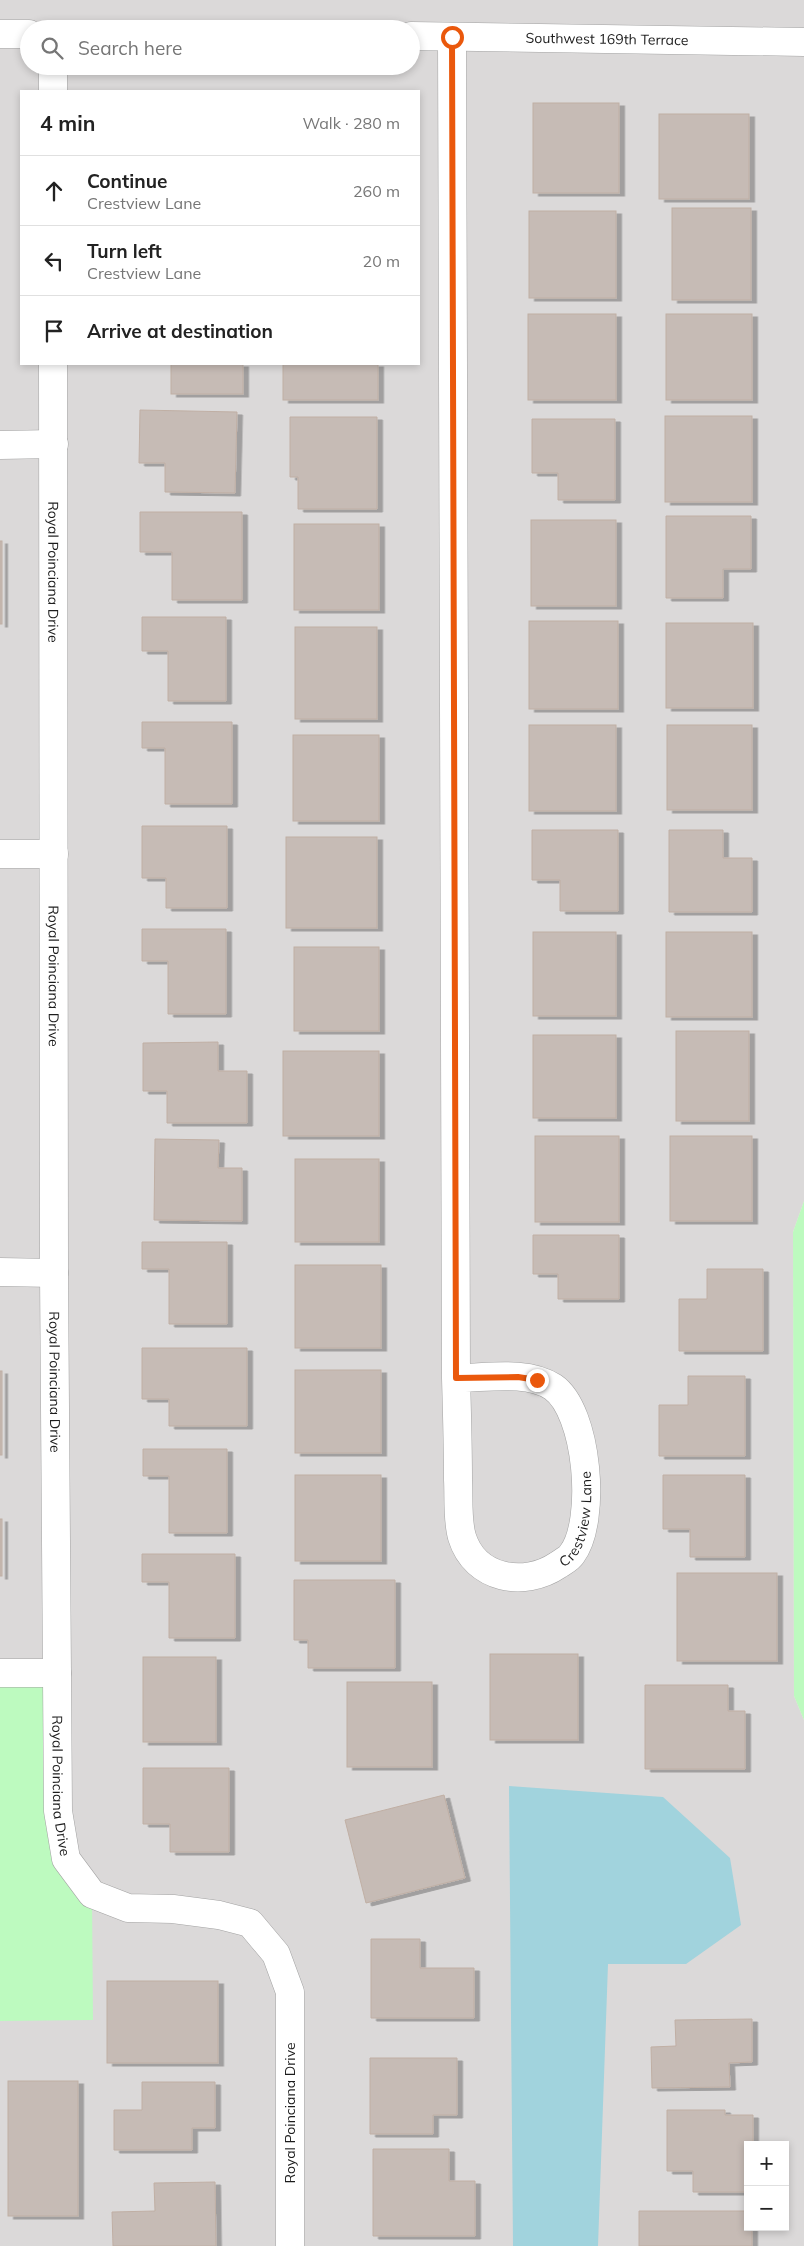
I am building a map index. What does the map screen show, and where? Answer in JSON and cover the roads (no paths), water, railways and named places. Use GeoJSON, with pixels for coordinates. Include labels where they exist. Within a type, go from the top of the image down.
{"type":"FeatureCollection","features":[{"type":"Feature","properties":{"kind":"street"},"geometry":{"type":"LineString","coordinates":[[0,34],[20,34]]}},
{"type":"Feature","properties":{"kind":"street","name":"Southwest 169th Terrace"},"geometry":{"type":"LineString","coordinates":[[420,36],[804,42]]}},
{"type":"Feature","properties":{"kind":"street","name":"Crestview Lane"},"geometry":{"type":"LineString","coordinates":[[452,37],[456,1378],[459,1506],[462,1537],[471,1555],[483,1568],[499,1576],[516,1578],[532,1577],[548,1572],[571,1556],[578,1544],[584,1520],[586,1481],[582,1450],[575,1419],[567,1400],[553,1387],[537,1380],[518,1377],[456,1378]]}},
{"type":"Feature","properties":{"kind":"street"},"geometry":{"type":"LineString","coordinates":[[53,75],[53,90]]}},
{"type":"Feature","properties":{"kind":"street","name":"Royal Poinciana Drive"},"geometry":{"type":"LineString","coordinates":[[54,365],[54,1273],[58,1811],[66,1860],[92,1894],[128,1908],[173,1909],[219,1915],[250,1923],[276,1954],[290,1992],[290,2246]]}},
{"type":"Feature","properties":{"kind":"street"},"geometry":{"type":"LineString","coordinates":[[0,445],[54,444]]}},
{"type":"Feature","properties":{"kind":"street"},"geometry":{"type":"LineString","coordinates":[[0,854],[54,854]]}},
{"type":"Feature","properties":{"kind":"street"},"geometry":{"type":"LineString","coordinates":[[0,1272],[54,1273]]}},
{"type":"Feature","properties":{"kind":"street"},"geometry":{"type":"LineString","coordinates":[[0,1673],[56,1673]]}},
{"type":"Feature","properties":{"kind":"water"},"geometry":{"type":"Polygon","coordinates":[[[509,1786],[663,1797],[730,1858],[741,1925],[686,1964],[608,1964],[598,2246],[513,2246],[509,1786]]]}}]}
